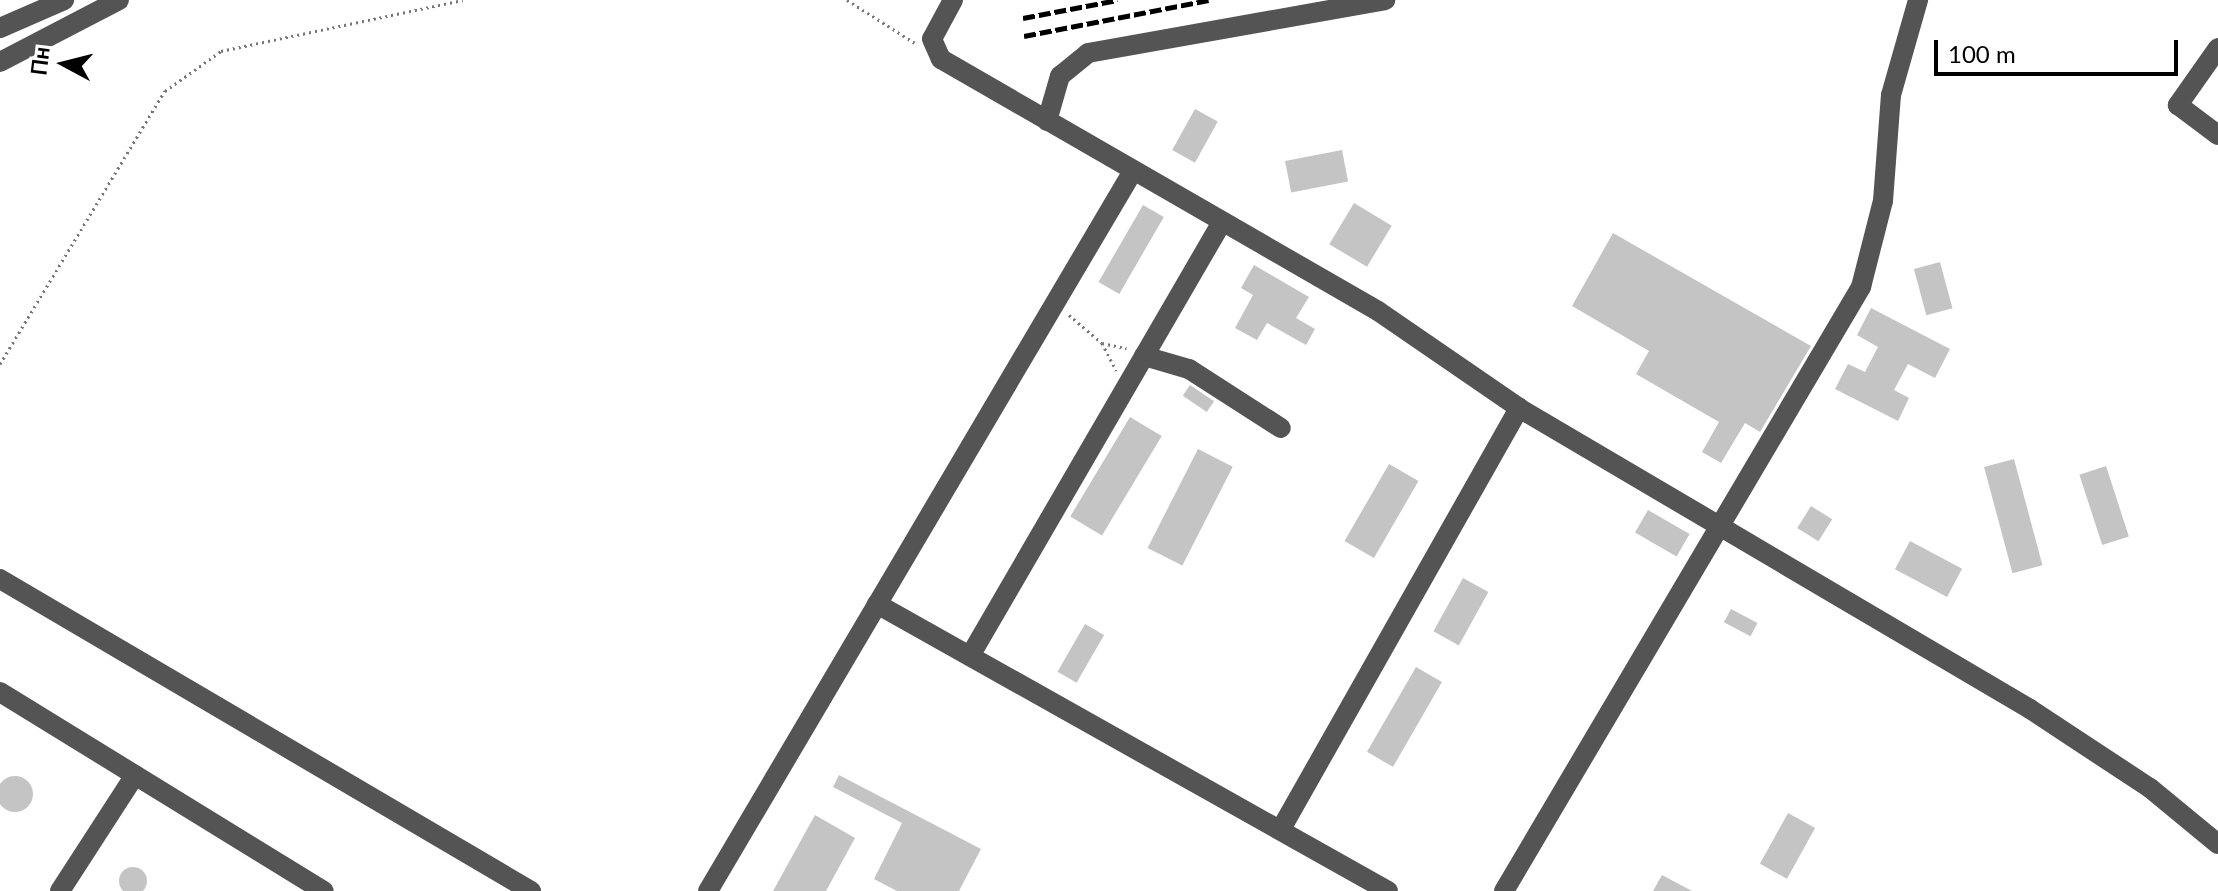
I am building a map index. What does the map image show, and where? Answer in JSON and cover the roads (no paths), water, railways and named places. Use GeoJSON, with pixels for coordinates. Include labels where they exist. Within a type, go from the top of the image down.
{"type":"FeatureCollection","features":[{"type":"Feature","properties":{"kind":"lane"},"geometry":{"type":"LineString","coordinates":[[0,28],[64,0]]}},
{"type":"Feature","properties":{"kind":"lane"},"geometry":{"type":"LineString","coordinates":[[0,62],[119,0]]}},
{"type":"Feature","properties":{"kind":"lane"},"geometry":{"type":"LineString","coordinates":[[953,0],[932,39],[941,59],[1378,311],[1519,408],[2063,730],[2218,844]]}},
{"type":"Feature","properties":{"kind":"lane"},"geometry":{"type":"LineString","coordinates":[[1047,121],[1060,76],[1088,53],[1385,0]]}},
{"type":"Feature","properties":{"kind":"lane"},"geometry":{"type":"LineString","coordinates":[[1504,891],[1722,528],[1875,253],[1891,95],[1918,0]]}},
{"type":"Feature","properties":{"kind":"lane"},"geometry":{"type":"LineString","coordinates":[[2218,48],[2178,105],[2218,135]]}},
{"type":"Feature","properties":{"kind":"lane"},"geometry":{"type":"LineString","coordinates":[[708,891],[1133,171]]}},
{"type":"Feature","properties":{"kind":"lane"},"geometry":{"type":"LineString","coordinates":[[970,656],[1222,222]]}},
{"type":"Feature","properties":{"kind":"lane"},"geometry":{"type":"LineString","coordinates":[[1144,356],[1189,369],[1281,428]]}},
{"type":"Feature","properties":{"kind":"lane"},"geometry":{"type":"LineString","coordinates":[[1281,829],[1519,408]]}},
{"type":"Feature","properties":{"kind":"lane"},"geometry":{"type":"LineString","coordinates":[[0,579],[531,891]]}},
{"type":"Feature","properties":{"kind":"lane"},"geometry":{"type":"LineString","coordinates":[[877,604],[1388,891]]}},
{"type":"Feature","properties":{"kind":"lane"},"geometry":{"type":"LineString","coordinates":[[0,692],[324,891]]}},
{"type":"Feature","properties":{"kind":"lane"},"geometry":{"type":"LineString","coordinates":[[60,891],[135,775]]}},
{"type":"Feature","properties":{"kind":"railway"},"geometry":{"type":"LineString","coordinates":[[1023,18],[1117,0]]}},
{"type":"Feature","properties":{"kind":"railway"},"geometry":{"type":"LineString","coordinates":[[1024,36],[1209,0]]}}]}
